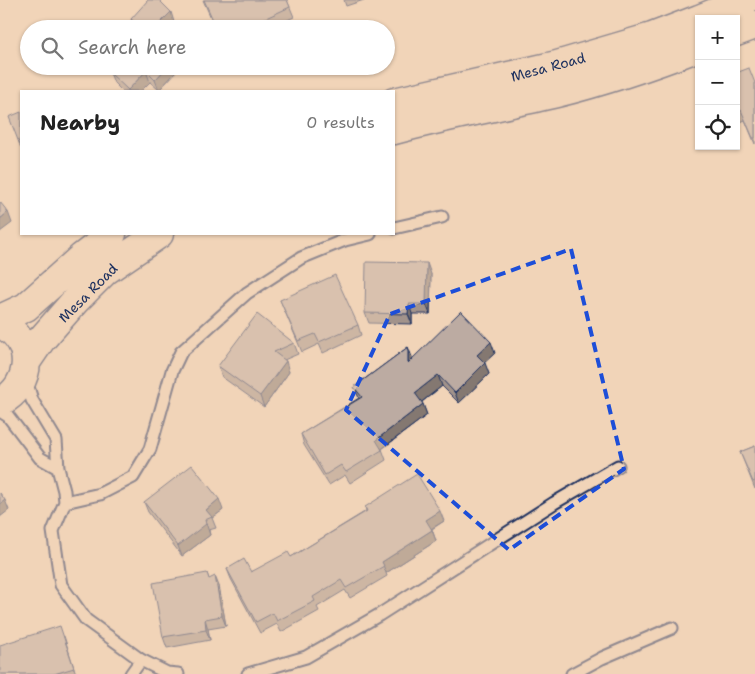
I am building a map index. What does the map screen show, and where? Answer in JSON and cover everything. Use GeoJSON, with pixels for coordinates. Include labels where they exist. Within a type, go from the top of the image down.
{"type":"FeatureCollection","features":[{"type":"Feature","properties":{"kind":"main road","name":"Mesa Road"},"geometry":{"type":"LineString","coordinates":[[709,15],[746,0]]}},
{"type":"Feature","properties":{"kind":"main road","name":"Mesa Road"},"geometry":{"type":"LineString","coordinates":[[395,102],[557,65],[652,37],[695,21]]}},
{"type":"Feature","properties":{"kind":"main road"},"geometry":{"type":"LineString","coordinates":[[740,31],[755,25]]}},
{"type":"Feature","properties":{"kind":"main road","name":"Mesa Road"},"geometry":{"type":"LineString","coordinates":[[395,130],[438,118],[558,93],[654,64],[695,49]]}},
{"type":"Feature","properties":{"kind":"main road","name":"Mesa Road"},"geometry":{"type":"LineString","coordinates":[[0,319],[26,307],[82,257],[111,235]]}},
{"type":"Feature","properties":{"kind":"main road","name":"Mesa Road"},"geometry":{"type":"LineString","coordinates":[[0,402],[11,396],[19,387],[25,369],[41,340],[75,301],[105,271],[158,235]]}},
{"type":"Feature","properties":{"kind":"main road"},"geometry":{"type":"LineString","coordinates":[[0,324],[7,327],[17,336],[24,348],[25,369]]}},
{"type":"Feature","properties":{"kind":"lane"},"geometry":{"type":"LineString","coordinates":[[395,228],[442,217]]}},
{"type":"Feature","properties":{"kind":"lane"},"geometry":{"type":"LineString","coordinates":[[65,502],[100,494],[133,477],[150,449],[172,371],[181,352],[247,293],[301,258],[345,240],[366,235]]}},
{"type":"Feature","properties":{"kind":"lane"},"geometry":{"type":"LineString","coordinates":[[25,369],[32,400],[56,440],[58,468],[65,502],[53,531],[61,585],[86,620],[141,660],[167,673],[178,674]]}},
{"type":"Feature","properties":{"kind":"lane"},"geometry":{"type":"LineString","coordinates":[[0,411],[8,416],[40,458],[58,468]]}},
{"type":"Feature","properties":{"kind":"lane"},"geometry":{"type":"LineString","coordinates":[[248,674],[306,657],[379,615],[554,503],[618,466]]}},
{"type":"Feature","properties":{"kind":"lane"},"geometry":{"type":"LineString","coordinates":[[572,674],[602,658],[672,628]]}},
{"type":"Feature","properties":{"kind":"lane"},"geometry":{"type":"LineString","coordinates":[[132,674],[141,660]]}},
{"type":"Feature","properties":{"kind":"highlighted area"},"geometry":{"type":"Polygon","coordinates":[[[571,249],[624,469],[509,550],[346,410],[390,314],[571,249]]]}},
{"type":"Feature","properties":{"kind":"building"},"geometry":{"type":"Polygon","coordinates":[[[148,0],[159,0],[171,12],[163,20],[131,19],[148,0]]]}},
{"type":"Feature","properties":{"kind":"building"},"geometry":{"type":"Polygon","coordinates":[[[204,0],[287,0],[290,7],[262,20],[213,20],[204,0]]]}},
{"type":"Feature","properties":{"kind":"building"},"geometry":{"type":"Polygon","coordinates":[[[749,68],[755,83],[755,138],[753,138],[740,110],[740,71],[749,68]]]}},
{"type":"Feature","properties":{"kind":"building"},"geometry":{"type":"Polygon","coordinates":[[[112,75],[142,75],[128,90],[112,75]]]}},
{"type":"Feature","properties":{"kind":"building"},"geometry":{"type":"Polygon","coordinates":[[[150,75],[160,75],[155,80],[150,75]]]}},
{"type":"Feature","properties":{"kind":"building"},"geometry":{"type":"Polygon","coordinates":[[[20,112],[20,145],[9,117],[20,112]]]}},
{"type":"Feature","properties":{"kind":"building"},"geometry":{"type":"Polygon","coordinates":[[[0,202],[8,212],[0,219],[0,202]]]}},
{"type":"Feature","properties":{"kind":"building"},"geometry":{"type":"Polygon","coordinates":[[[366,262],[427,263],[426,304],[409,304],[408,314],[365,313],[366,262]]]}},
{"type":"Feature","properties":{"kind":"building"},"geometry":{"type":"Polygon","coordinates":[[[335,275],[358,325],[319,342],[315,334],[298,341],[280,300],[335,275]]]}},
{"type":"Feature","properties":{"kind":"building"},"geometry":{"type":"Polygon","coordinates":[[[461,311],[491,342],[477,355],[485,363],[455,393],[438,375],[415,393],[423,404],[376,440],[382,450],[346,472],[341,465],[325,475],[301,434],[362,397],[354,387],[408,347],[408,363],[461,311]]]}},
{"type":"Feature","properties":{"kind":"building"},"geometry":{"type":"Polygon","coordinates":[[[257,314],[294,343],[274,352],[286,361],[260,396],[218,366],[257,314]]]}},
{"type":"Feature","properties":{"kind":"building"},"geometry":{"type":"Polygon","coordinates":[[[755,446],[755,481],[753,482],[740,452],[755,446]]]}},
{"type":"Feature","properties":{"kind":"building"},"geometry":{"type":"Polygon","coordinates":[[[192,465],[219,499],[206,510],[212,517],[205,520],[206,524],[178,546],[144,502],[192,465]]]}},
{"type":"Feature","properties":{"kind":"building"},"geometry":{"type":"Polygon","coordinates":[[[417,474],[440,511],[426,520],[432,530],[382,562],[384,566],[346,588],[341,580],[313,597],[315,601],[277,621],[273,613],[256,622],[227,569],[244,559],[251,572],[288,552],[291,557],[367,511],[365,507],[417,474]]]}},
{"type":"Feature","properties":{"kind":"building"},"geometry":{"type":"Polygon","coordinates":[[[0,493],[5,500],[0,504],[0,493]]]}},
{"type":"Feature","properties":{"kind":"building"},"geometry":{"type":"Polygon","coordinates":[[[207,573],[209,579],[215,576],[222,616],[205,619],[206,630],[163,637],[153,583],[207,573]]]}},
{"type":"Feature","properties":{"kind":"building"},"geometry":{"type":"Polygon","coordinates":[[[60,626],[74,668],[54,674],[0,674],[0,645],[60,626]]]}}]}
